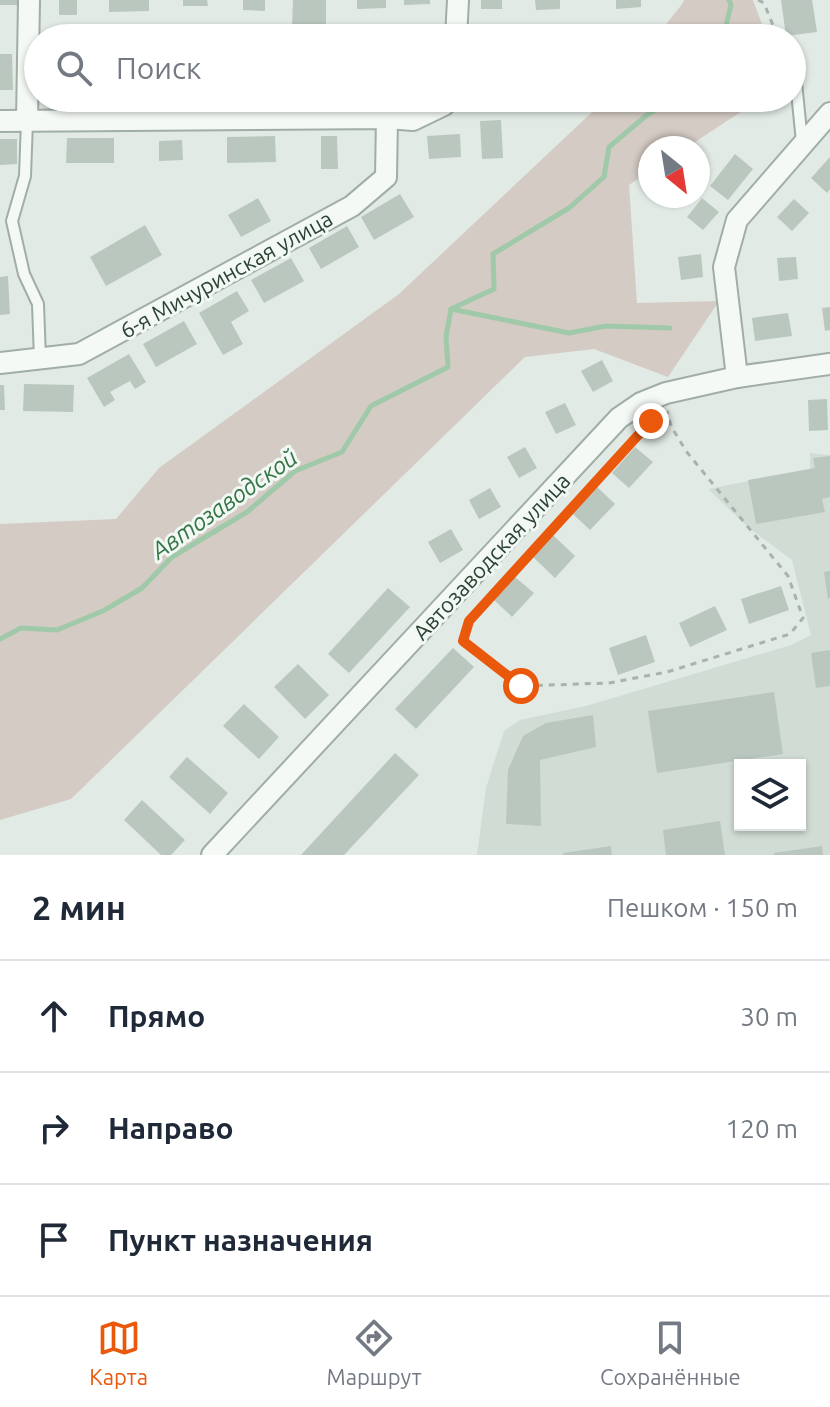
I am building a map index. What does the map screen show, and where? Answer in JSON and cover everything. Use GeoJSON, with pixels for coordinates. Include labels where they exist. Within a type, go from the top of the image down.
{"type":"FeatureCollection","features":[{"type":"Feature","properties":{"kind":"street"},"geometry":{"type":"LineString","coordinates":[[29,0],[29,24]]}},
{"type":"Feature","properties":{"kind":"street"},"geometry":{"type":"LineString","coordinates":[[457,24],[458,0]]}},
{"type":"Feature","properties":{"kind":"street"},"geometry":{"type":"LineString","coordinates":[[27,112],[27,121]]}},
{"type":"Feature","properties":{"kind":"street"},"geometry":{"type":"LineString","coordinates":[[0,121],[413,120],[428,112]]}},
{"type":"Feature","properties":{"kind":"street"},"geometry":{"type":"LineString","coordinates":[[737,377],[724,267],[737,220],[830,113]]}},
{"type":"Feature","properties":{"kind":"street","name":"6-я Мичуринская улица"},"geometry":{"type":"LineString","coordinates":[[0,363],[79,354],[352,206],[386,177],[387,118]]}},
{"type":"Feature","properties":{"kind":"street","name":"Автозаводская улица"},"geometry":{"type":"LineString","coordinates":[[212,855],[619,418],[641,403],[666,393],[737,377],[830,364]]}},
{"type":"Feature","properties":{"kind":"lane"},"geometry":{"type":"LineString","coordinates":[[799,112],[803,144]]}},
{"type":"Feature","properties":{"kind":"lane"},"geometry":{"type":"LineString","coordinates":[[27,121],[25,176],[12,221],[24,274],[38,304],[40,359]]}},
{"type":"Feature","properties":{"kind":"path"},"geometry":{"type":"LineString","coordinates":[[758,0],[764,3],[772,24]]}},
{"type":"Feature","properties":{"kind":"path"},"geometry":{"type":"LineString","coordinates":[[666,407],[671,426],[686,451],[788,576],[803,618],[790,634],[667,672],[609,683],[521,686],[463,641],[469,621],[666,407]]}},
{"type":"Feature","properties":{"kind":"shaded area"},"geometry":{"type":"Polygon","coordinates":[[[684,0],[753,0],[762,24],[666,24],[684,0]]]}},
{"type":"Feature","properties":{"kind":"shaded area"},"geometry":{"type":"Polygon","coordinates":[[[592,112],[741,112],[704,136],[638,136],[638,179],[629,185],[637,303],[719,301],[668,377],[594,349],[525,357],[71,799],[0,820],[0,524],[116,519],[159,468],[399,294],[592,112]]]}},
{"type":"Feature","properties":{"kind":"shaded area"},"geometry":{"type":"Polygon","coordinates":[[[810,453],[830,455],[830,855],[477,855],[486,788],[504,731],[520,720],[586,706],[791,645],[811,635],[792,560],[750,529],[708,489],[810,469],[810,453]]]}},
{"type":"Feature","properties":{"kind":"building"},"geometry":{"type":"Polygon","coordinates":[[[0,0],[17,0],[17,5],[0,5],[0,0]]]}},
{"type":"Feature","properties":{"kind":"building"},"geometry":{"type":"Polygon","coordinates":[[[59,0],[77,0],[77,15],[59,15],[59,0]]]}},
{"type":"Feature","properties":{"kind":"building"},"geometry":{"type":"Polygon","coordinates":[[[109,0],[149,0],[149,11],[109,12],[109,0]]]}},
{"type":"Feature","properties":{"kind":"building"},"geometry":{"type":"Polygon","coordinates":[[[183,0],[207,0],[208,6],[183,6],[183,0]]]}},
{"type":"Feature","properties":{"kind":"building"},"geometry":{"type":"Polygon","coordinates":[[[243,0],[265,0],[265,11],[243,10],[243,0]]]}},
{"type":"Feature","properties":{"kind":"building"},"geometry":{"type":"Polygon","coordinates":[[[293,0],[326,0],[326,24],[292,24],[293,0]]]}},
{"type":"Feature","properties":{"kind":"building"},"geometry":{"type":"Polygon","coordinates":[[[357,0],[386,0],[386,8],[357,9],[357,0]]]}},
{"type":"Feature","properties":{"kind":"building"},"geometry":{"type":"Polygon","coordinates":[[[404,0],[430,0],[430,4],[404,5],[404,0]]]}},
{"type":"Feature","properties":{"kind":"building"},"geometry":{"type":"Polygon","coordinates":[[[481,0],[502,0],[502,9],[481,9],[481,0]]]}},
{"type":"Feature","properties":{"kind":"building"},"geometry":{"type":"Polygon","coordinates":[[[535,0],[560,0],[560,9],[536,10],[535,0]]]}},
{"type":"Feature","properties":{"kind":"building"},"geometry":{"type":"Polygon","coordinates":[[[616,0],[641,0],[641,7],[616,9],[616,0]]]}},
{"type":"Feature","properties":{"kind":"building"},"geometry":{"type":"Polygon","coordinates":[[[781,0],[812,0],[817,32],[806,33],[806,24],[784,24],[781,0]]]}},
{"type":"Feature","properties":{"kind":"building"},"geometry":{"type":"Polygon","coordinates":[[[0,54],[12,54],[13,90],[0,90],[0,54]]]}},
{"type":"Feature","properties":{"kind":"building"},"geometry":{"type":"Polygon","coordinates":[[[501,120],[503,158],[482,159],[480,121],[501,120]]]}},
{"type":"Feature","properties":{"kind":"building"},"geometry":{"type":"Polygon","coordinates":[[[460,134],[461,157],[429,159],[427,136],[460,134]]]}},
{"type":"Feature","properties":{"kind":"building"},"geometry":{"type":"Polygon","coordinates":[[[275,136],[276,162],[227,163],[227,137],[275,136]]]}},
{"type":"Feature","properties":{"kind":"building"},"geometry":{"type":"Polygon","coordinates":[[[321,136],[337,136],[338,169],[321,169],[321,136]]]}},
{"type":"Feature","properties":{"kind":"building"},"geometry":{"type":"Polygon","coordinates":[[[67,138],[114,138],[114,163],[66,163],[67,138]]]}},
{"type":"Feature","properties":{"kind":"building"},"geometry":{"type":"Polygon","coordinates":[[[0,139],[17,139],[17,164],[0,165],[0,139]]]}},
{"type":"Feature","properties":{"kind":"building"},"geometry":{"type":"Polygon","coordinates":[[[182,140],[183,160],[159,161],[159,141],[182,140]]]}},
{"type":"Feature","properties":{"kind":"building"},"geometry":{"type":"Polygon","coordinates":[[[735,154],[753,169],[728,200],[710,186],[735,154]]]}},
{"type":"Feature","properties":{"kind":"building"},"geometry":{"type":"Polygon","coordinates":[[[830,157],[830,189],[827,193],[811,178],[830,157]]]}},
{"type":"Feature","properties":{"kind":"building"},"geometry":{"type":"Polygon","coordinates":[[[400,194],[414,217],[374,240],[361,217],[400,194]]]}},
{"type":"Feature","properties":{"kind":"building"},"geometry":{"type":"Polygon","coordinates":[[[258,198],[271,221],[241,237],[228,215],[258,198]]]}},
{"type":"Feature","properties":{"kind":"building"},"geometry":{"type":"Polygon","coordinates":[[[794,199],[809,213],[792,231],[777,217],[794,199]]]}},
{"type":"Feature","properties":{"kind":"building"},"geometry":{"type":"Polygon","coordinates":[[[710,205],[719,212],[703,230],[687,217],[694,208],[710,208],[710,205]]]}},
{"type":"Feature","properties":{"kind":"building"},"geometry":{"type":"Polygon","coordinates":[[[145,225],[162,255],[106,286],[90,257],[145,225]]]}},
{"type":"Feature","properties":{"kind":"building"},"geometry":{"type":"Polygon","coordinates":[[[347,226],[359,247],[321,269],[309,248],[347,226]]]}},
{"type":"Feature","properties":{"kind":"building"},"geometry":{"type":"Polygon","coordinates":[[[701,254],[703,277],[681,280],[678,257],[701,254]]]}},
{"type":"Feature","properties":{"kind":"building"},"geometry":{"type":"Polygon","coordinates":[[[796,257],[798,279],[779,281],[777,258],[796,257]]]}},
{"type":"Feature","properties":{"kind":"building"},"geometry":{"type":"Polygon","coordinates":[[[291,258],[304,281],[264,303],[251,280],[291,258]]]}},
{"type":"Feature","properties":{"kind":"building"},"geometry":{"type":"Polygon","coordinates":[[[8,276],[10,314],[0,315],[0,277],[8,276]]]}},
{"type":"Feature","properties":{"kind":"building"},"geometry":{"type":"Polygon","coordinates":[[[237,291],[249,311],[231,322],[243,344],[223,355],[199,313],[237,291]]]}},
{"type":"Feature","properties":{"kind":"building"},"geometry":{"type":"Polygon","coordinates":[[[830,307],[830,330],[825,331],[822,308],[830,307]]]}},
{"type":"Feature","properties":{"kind":"building"},"geometry":{"type":"Polygon","coordinates":[[[788,313],[792,336],[755,341],[752,318],[788,313]]]}},
{"type":"Feature","properties":{"kind":"building"},"geometry":{"type":"Polygon","coordinates":[[[184,321],[197,344],[156,367],[143,344],[184,321]]]}},
{"type":"Feature","properties":{"kind":"building"},"geometry":{"type":"Polygon","coordinates":[[[129,354],[146,382],[135,389],[130,381],[110,392],[115,400],[104,407],[87,378],[129,354]]]}},
{"type":"Feature","properties":{"kind":"building"},"geometry":{"type":"Polygon","coordinates":[[[602,360],[613,381],[593,392],[581,371],[602,360]]]}},
{"type":"Feature","properties":{"kind":"building"},"geometry":{"type":"Polygon","coordinates":[[[24,384],[74,385],[73,412],[23,411],[24,384]]]}},
{"type":"Feature","properties":{"kind":"building"},"geometry":{"type":"Polygon","coordinates":[[[0,385],[4,385],[5,410],[0,410],[0,385]]]}},
{"type":"Feature","properties":{"kind":"building"},"geometry":{"type":"Polygon","coordinates":[[[827,399],[828,430],[809,431],[808,400],[827,399]]]}},
{"type":"Feature","properties":{"kind":"building"},"geometry":{"type":"Polygon","coordinates":[[[565,403],[576,425],[556,434],[545,412],[565,403]]]}},
{"type":"Feature","properties":{"kind":"building"},"geometry":{"type":"Polygon","coordinates":[[[525,447],[537,468],[519,478],[507,457],[525,447]]]}},
{"type":"Feature","properties":{"kind":"building"},"geometry":{"type":"Polygon","coordinates":[[[635,447],[653,462],[629,488],[612,473],[635,447]]]}},
{"type":"Feature","properties":{"kind":"building"},"geometry":{"type":"Polygon","coordinates":[[[830,456],[830,497],[822,499],[825,512],[756,524],[748,480],[815,468],[813,458],[830,456]]]}},
{"type":"Feature","properties":{"kind":"building"},"geometry":{"type":"Polygon","coordinates":[[[597,487],[615,504],[590,530],[572,513],[597,487]]]}},
{"type":"Feature","properties":{"kind":"building"},"geometry":{"type":"Polygon","coordinates":[[[490,488],[501,507],[479,519],[469,500],[490,488]]]}},
{"type":"Feature","properties":{"kind":"building"},"geometry":{"type":"Polygon","coordinates":[[[451,529],[463,550],[440,563],[428,542],[451,529]]]}},
{"type":"Feature","properties":{"kind":"building"},"geometry":{"type":"Polygon","coordinates":[[[553,535],[575,556],[555,578],[533,557],[553,535]]]}},
{"type":"Feature","properties":{"kind":"building"},"geometry":{"type":"Polygon","coordinates":[[[830,571],[830,598],[828,599],[824,572],[830,571]]]}},
{"type":"Feature","properties":{"kind":"building"},"geometry":{"type":"Polygon","coordinates":[[[515,577],[534,593],[512,617],[494,600],[515,577]]]}},
{"type":"Feature","properties":{"kind":"building"},"geometry":{"type":"Polygon","coordinates":[[[781,586],[789,610],[749,624],[741,599],[781,586]]]}},
{"type":"Feature","properties":{"kind":"building"},"geometry":{"type":"Polygon","coordinates":[[[388,588],[410,607],[349,673],[328,654],[388,588]]]}},
{"type":"Feature","properties":{"kind":"building"},"geometry":{"type":"Polygon","coordinates":[[[715,606],[727,630],[690,647],[679,623],[715,606]]]}},
{"type":"Feature","properties":{"kind":"building"},"geometry":{"type":"Polygon","coordinates":[[[646,635],[655,662],[618,675],[609,648],[646,635]]]}},
{"type":"Feature","properties":{"kind":"building"},"geometry":{"type":"Polygon","coordinates":[[[453,648],[474,667],[416,729],[395,709],[453,648]]]}},
{"type":"Feature","properties":{"kind":"building"},"geometry":{"type":"Polygon","coordinates":[[[830,650],[830,686],[816,688],[811,653],[830,650]]]}},
{"type":"Feature","properties":{"kind":"building"},"geometry":{"type":"Polygon","coordinates":[[[298,664],[329,695],[305,719],[274,687],[298,664]]]}},
{"type":"Feature","properties":{"kind":"building"},"geometry":{"type":"Polygon","coordinates":[[[774,692],[783,754],[657,773],[648,711],[774,692]]]}},
{"type":"Feature","properties":{"kind":"building"},"geometry":{"type":"Polygon","coordinates":[[[244,704],[279,737],[259,759],[223,726],[244,704]]]}},
{"type":"Feature","properties":{"kind":"building"},"geometry":{"type":"Polygon","coordinates":[[[593,715],[596,747],[540,760],[541,826],[506,824],[508,770],[523,736],[546,723],[593,715]]]}},
{"type":"Feature","properties":{"kind":"building"},"geometry":{"type":"Polygon","coordinates":[[[395,753],[419,775],[344,855],[301,855],[395,753]]]}},
{"type":"Feature","properties":{"kind":"building"},"geometry":{"type":"Polygon","coordinates":[[[187,757],[228,793],[210,814],[169,777],[187,757]]]}},
{"type":"Feature","properties":{"kind":"building"},"geometry":{"type":"Polygon","coordinates":[[[142,800],[185,840],[171,855],[161,855],[124,820],[142,800]]]}},
{"type":"Feature","properties":{"kind":"building"},"geometry":{"type":"Polygon","coordinates":[[[720,821],[725,855],[666,855],[663,830],[720,821]]]}},
{"type":"Feature","properties":{"kind":"building"},"geometry":{"type":"Polygon","coordinates":[[[611,846],[612,855],[563,855],[563,853],[611,846]]]}},
{"type":"Feature","properties":{"kind":"building"},"geometry":{"type":"Polygon","coordinates":[[[822,846],[823,855],[774,855],[774,853],[822,846]]]}},
{"type":"Feature","properties":{"kind":"waterway","name":"Автозаводской"},"geometry":{"type":"LineString","coordinates":[[726,24],[731,5],[729,0]]}},
{"type":"Feature","properties":{"kind":"waterway","name":"Автозаводской"},"geometry":{"type":"LineString","coordinates":[[0,639],[21,628],[57,630],[103,611],[142,588],[172,557],[247,512],[295,471],[342,452],[371,406],[448,367],[446,337],[451,309],[494,289],[493,254],[569,208],[604,177],[609,147],[652,112]]}},
{"type":"Feature","properties":{"kind":"waterway"},"geometry":{"type":"LineString","coordinates":[[451,309],[569,333],[606,326],[670,328]]}},
{"type":"Feature","properties":{"kind":"route"},"geometry":{"type":"LineString","coordinates":[[521,686],[463,641],[469,621],[651,421]]}}]}
